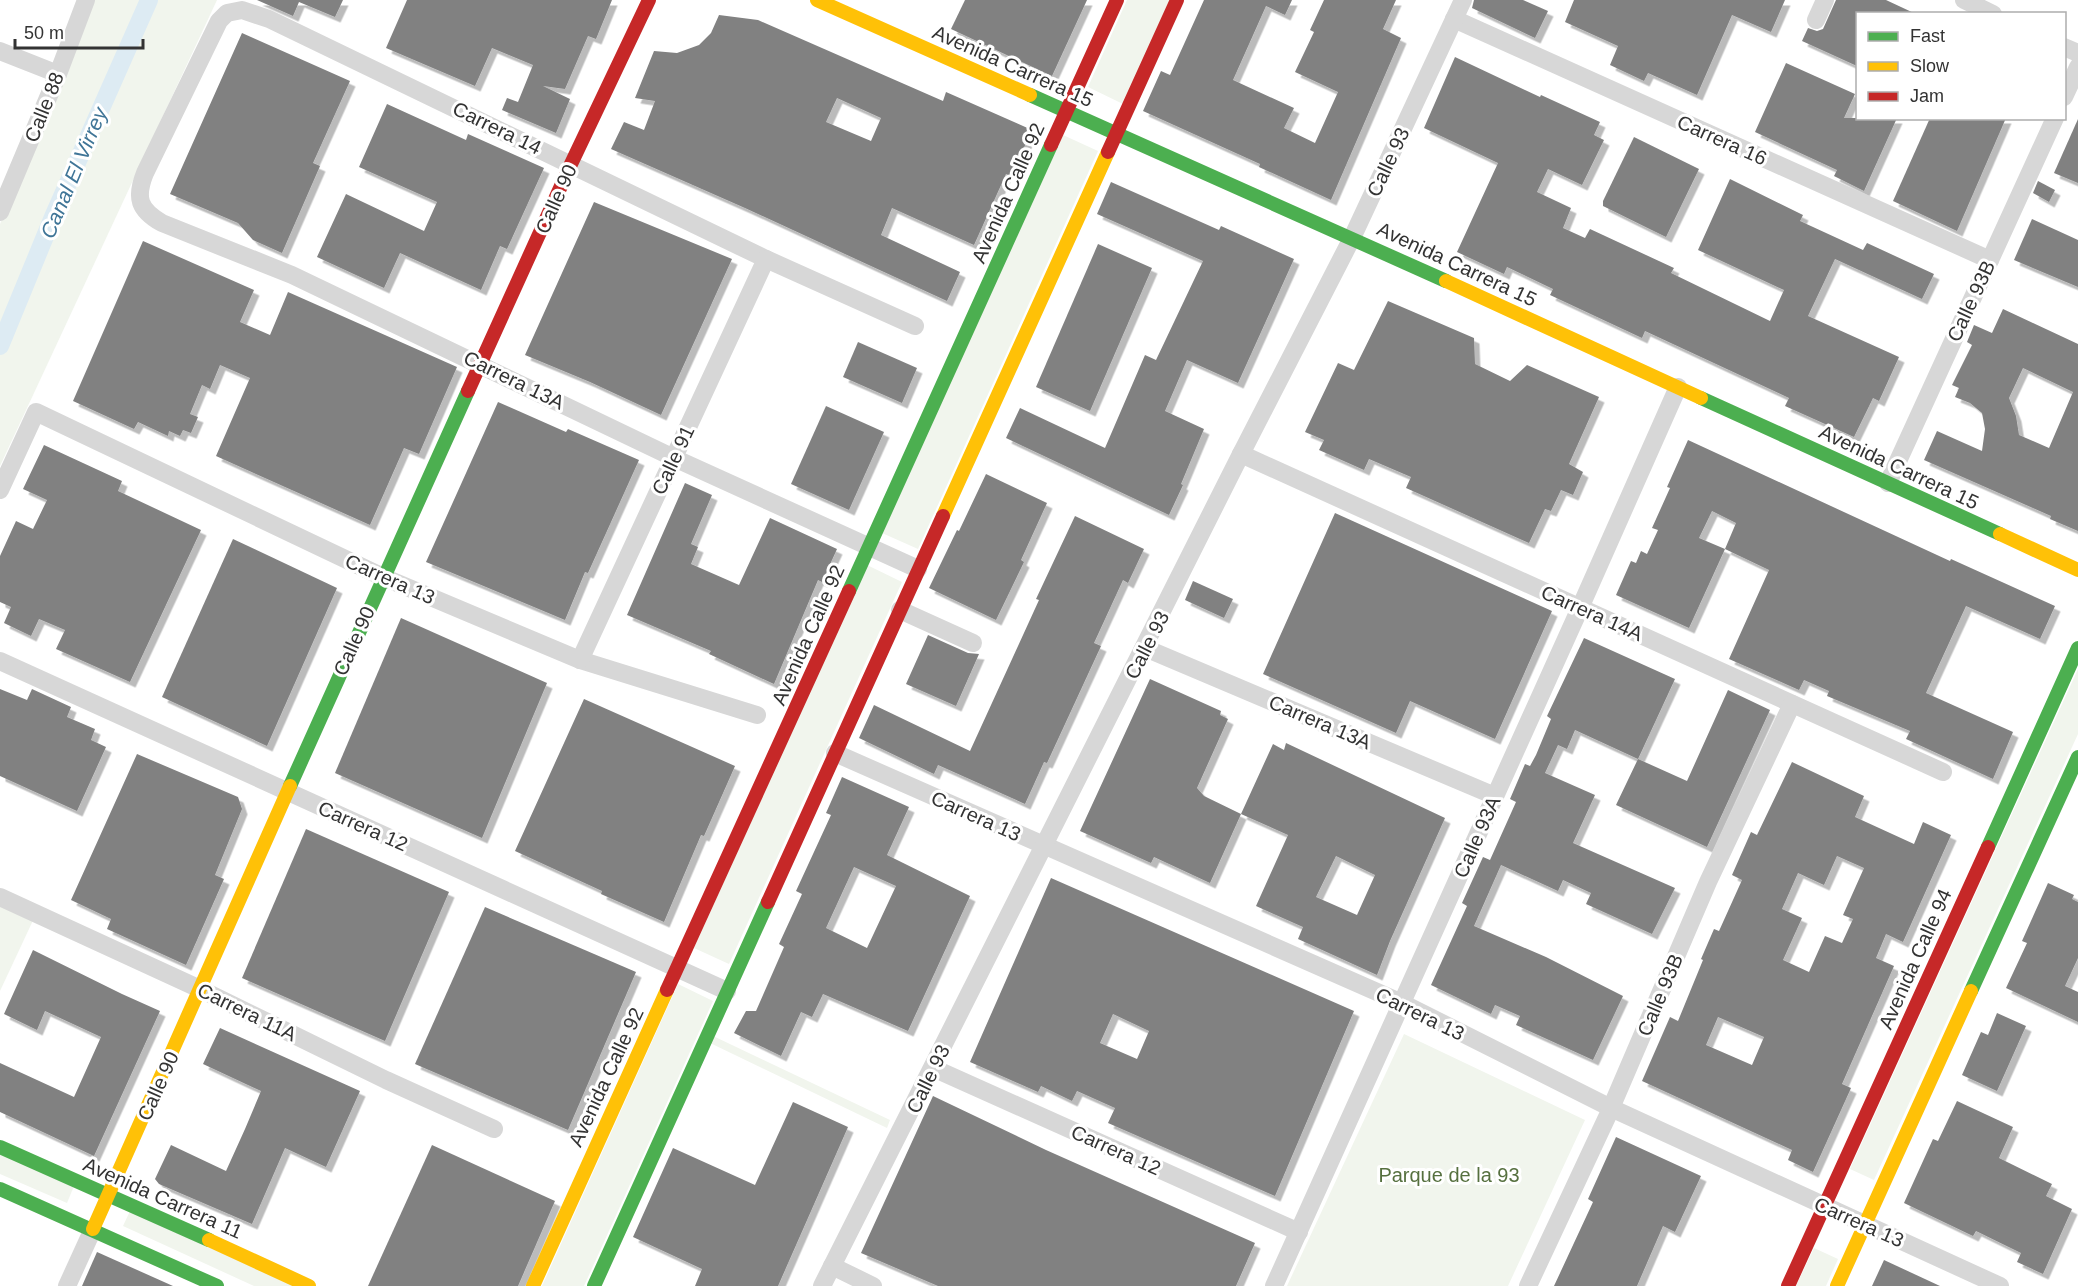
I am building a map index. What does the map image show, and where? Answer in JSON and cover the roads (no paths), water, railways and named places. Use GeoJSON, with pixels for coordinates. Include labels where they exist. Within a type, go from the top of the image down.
{"type":"FeatureCollection","features":[{"type":"Feature","properties":{"kind":"main road","name":"Calle 90"},"geometry":{"type":"LineString","coordinates":[[93,1229],[383,577],[571,164],[649,0]]}},
{"type":"Feature","properties":{"kind":"main road","name":"Avenida Carrera 15"},"geometry":{"type":"LineString","coordinates":[[817,0],[1353,238],[2078,570]]}},
{"type":"Feature","properties":{"kind":"main road","name":"Avenida Calle 92"},"geometry":{"type":"LineString","coordinates":[[533,1286],[1117,0]]}},
{"type":"Feature","properties":{"kind":"main road"},"geometry":{"type":"LineString","coordinates":[[594,1286],[1177,0]]}},
{"type":"Feature","properties":{"kind":"main road","name":"Avenida Calle 94"},"geometry":{"type":"LineString","coordinates":[[1788,1286],[2078,648]]}},
{"type":"Feature","properties":{"kind":"main road"},"geometry":{"type":"LineString","coordinates":[[1837,1286],[2078,757]]}},
{"type":"Feature","properties":{"kind":"main road","name":"Avenida Carrera 11"},"geometry":{"type":"LineString","coordinates":[[0,1147],[109,1194],[309,1286]]}},
{"type":"Feature","properties":{"kind":"main road"},"geometry":{"type":"LineString","coordinates":[[0,1189],[217,1286]]}},
{"type":"Feature","properties":{"kind":"street","name":"Calle 88"},"geometry":{"type":"LineString","coordinates":[[0,212],[58,74],[86,0]]}},
{"type":"Feature","properties":{"kind":"street","name":"Calle 93"},"geometry":{"type":"LineString","coordinates":[[822,1286],[1241,454],[1353,238],[1463,0]]}},
{"type":"Feature","properties":{"kind":"street"},"geometry":{"type":"LineString","coordinates":[[1816,20],[1825,0]]}},
{"type":"Feature","properties":{"kind":"street"},"geometry":{"type":"LineString","coordinates":[[1964,0],[1989,12]]}},
{"type":"Feature","properties":{"kind":"street","name":"Carrera 14"},"geometry":{"type":"LineString","coordinates":[[145,173],[219,21],[227,14],[242,10],[269,19],[766,259],[915,326]]}},
{"type":"Feature","properties":{"kind":"street","name":"Carrera 16"},"geometry":{"type":"LineString","coordinates":[[1454,19],[1990,260]]}},
{"type":"Feature","properties":{"kind":"street"},"geometry":{"type":"LineString","coordinates":[[0,51],[58,74]]}},
{"type":"Feature","properties":{"kind":"street"},"geometry":{"type":"LineString","coordinates":[[2066,93],[2078,67]]}},
{"type":"Feature","properties":{"kind":"street","name":"Calle 93B"},"geometry":{"type":"LineString","coordinates":[[1888,483],[2054,120]]}},
{"type":"Feature","properties":{"kind":"street","name":"Carrera 13A"},"geometry":{"type":"LineString","coordinates":[[145,173],[140,189],[142,208],[148,216],[292,275],[674,458],[918,569]]}},
{"type":"Feature","properties":{"kind":"street","name":"Calle 91"},"geometry":{"type":"LineString","coordinates":[[580,660],[766,259]]}},
{"type":"Feature","properties":{"kind":"street","name":"Calle 93A"},"geometry":{"type":"LineString","coordinates":[[1274,1286],[1678,387]]}},
{"type":"Feature","properties":{"kind":"street","name":"Carrera 13"},"geometry":{"type":"LineString","coordinates":[[0,490],[36,412],[383,577],[580,660],[757,715]]}},
{"type":"Feature","properties":{"kind":"street","name":"Carrera 14A"},"geometry":{"type":"LineString","coordinates":[[1241,454],[1942,772]]}},
{"type":"Feature","properties":{"kind":"street"},"geometry":{"type":"LineString","coordinates":[[900,610],[973,644]]}},
{"type":"Feature","properties":{"kind":"street","name":"Carrera 13A"},"geometry":{"type":"LineString","coordinates":[[1145,648],[1495,796]]}},
{"type":"Feature","properties":{"kind":"street","name":"Carrera 12"},"geometry":{"type":"LineString","coordinates":[[0,661],[727,991]]}},
{"type":"Feature","properties":{"kind":"street","name":"Calle 93B"},"geometry":{"type":"LineString","coordinates":[[1528,1286],[1611,1108],[1708,882],[1792,704]]}},
{"type":"Feature","properties":{"kind":"street","name":"Carrera 13"},"geometry":{"type":"LineString","coordinates":[[835,753],[1402,1004],[1611,1108],[2000,1286]]}},
{"type":"Feature","properties":{"kind":"street","name":"Carrera 11A"},"geometry":{"type":"LineString","coordinates":[[0,897],[200,989],[386,1080],[494,1128]]}},
{"type":"Feature","properties":{"kind":"street","name":"Carrera 12"},"geometry":{"type":"LineString","coordinates":[[933,1068],[1299,1232]]}},
{"type":"Feature","properties":{"kind":"street","name":"Calle 90"},"geometry":{"type":"LineString","coordinates":[[67,1286],[93,1229]]}},
{"type":"Feature","properties":{"kind":"street"},"geometry":{"type":"LineString","coordinates":[[832,1266],[873,1286]]}},
{"type":"Feature","properties":{"kind":"waterway","name":"Canal El Virrey"},"geometry":{"type":"LineString","coordinates":[[0,346],[53,217],[149,0]]}},
{"type":"Feature","properties":{"kind":"park label","name":"Parque de la 93"},"geometry":{"type":"Point","coordinates":[1449,1175]}}]}
